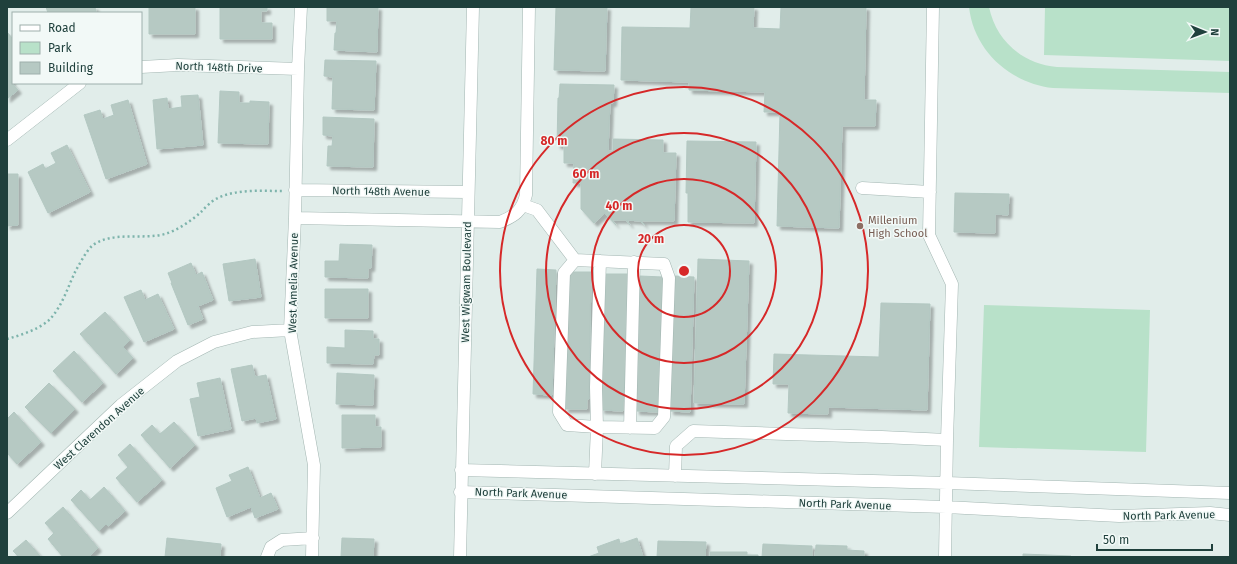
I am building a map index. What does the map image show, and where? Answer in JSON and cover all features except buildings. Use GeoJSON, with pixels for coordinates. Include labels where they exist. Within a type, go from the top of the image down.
{"type":"FeatureCollection","features":[{"type":"Feature","properties":{"kind":"street","name":"West Amelia Avenue"},"geometry":{"type":"LineString","coordinates":[[301,7],[290,330],[314,465],[312,557]]}},
{"type":"Feature","properties":{"kind":"street","name":"West Wigwam Boulevard"},"geometry":{"type":"LineString","coordinates":[[460,557],[460,492],[472,7]]}},
{"type":"Feature","properties":{"kind":"street"},"geometry":{"type":"LineString","coordinates":[[295,218],[500,222],[517,212],[523,205],[526,195],[529,7]]}},
{"type":"Feature","properties":{"kind":"street"},"geometry":{"type":"LineString","coordinates":[[932,7],[929,235],[952,284],[945,557]]}},
{"type":"Feature","properties":{"kind":"street","name":"North 148th Drive"},"geometry":{"type":"LineString","coordinates":[[142,67],[178,65],[298,69]]}},
{"type":"Feature","properties":{"kind":"street"},"geometry":{"type":"LineString","coordinates":[[7,140],[79,84]]}},
{"type":"Feature","properties":{"kind":"street"},"geometry":{"type":"LineString","coordinates":[[862,188],[930,192]]}},
{"type":"Feature","properties":{"kind":"street","name":"North 148th Avenue"},"geometry":{"type":"LineString","coordinates":[[295,190],[468,192]]}},
{"type":"Feature","properties":{"kind":"street"},"geometry":{"type":"LineString","coordinates":[[523,205],[537,210],[575,260]]}},
{"type":"Feature","properties":{"kind":"street"},"geometry":{"type":"LineString","coordinates":[[575,260],[664,264],[669,278],[664,417],[655,428],[567,426],[559,412],[564,273],[575,260]]}},
{"type":"Feature","properties":{"kind":"street"},"geometry":{"type":"LineString","coordinates":[[595,474],[600,261]]}},
{"type":"Feature","properties":{"kind":"street"},"geometry":{"type":"LineString","coordinates":[[630,428],[634,262]]}},
{"type":"Feature","properties":{"kind":"street","name":"West Clarendon Avenue"},"geometry":{"type":"LineString","coordinates":[[7,513],[121,405],[177,361],[214,342],[252,332],[290,330]]}},
{"type":"Feature","properties":{"kind":"street"},"geometry":{"type":"LineString","coordinates":[[675,476],[676,446],[693,431],[947,440]]}},
{"type":"Feature","properties":{"kind":"street","name":"North Park Avenue"},"geometry":{"type":"LineString","coordinates":[[461,470],[947,483],[1230,493]]}},
{"type":"Feature","properties":{"kind":"street","name":"North Park Avenue"},"geometry":{"type":"LineString","coordinates":[[460,492],[946,507],[1119,516],[1210,513],[1230,515]]}},
{"type":"Feature","properties":{"kind":"street"},"geometry":{"type":"LineString","coordinates":[[267,557],[271,547],[282,540],[312,538]]}},
{"type":"Feature","properties":{"kind":"path"},"geometry":{"type":"LineString","coordinates":[[7,339],[33,330],[48,320],[58,308],[82,258],[93,246],[104,240],[115,237],[154,236],[166,234],[190,222],[210,203],[219,197],[251,191],[295,190]]}},
{"type":"Feature","properties":{"kind":"green space"},"geometry":{"type":"Polygon","coordinates":[[[969,7],[989,7],[998,30],[1013,49],[1022,56],[1045,65],[1057,67],[1230,72],[1230,93],[1053,88],[1037,85],[1009,72],[986,51],[978,38],[972,23],[969,7]]]}},
{"type":"Feature","properties":{"kind":"green space"},"geometry":{"type":"Polygon","coordinates":[[[1045,7],[1230,7],[1230,61],[1044,55],[1045,7]]]}},
{"type":"Feature","properties":{"kind":"green space"},"geometry":{"type":"Polygon","coordinates":[[[984,305],[1150,310],[1146,452],[979,447],[984,305]]]}},
{"type":"Feature","properties":{"kind":"place","name":"Millenium High School"},"geometry":{"type":"Point","coordinates":[860,226]}}]}
